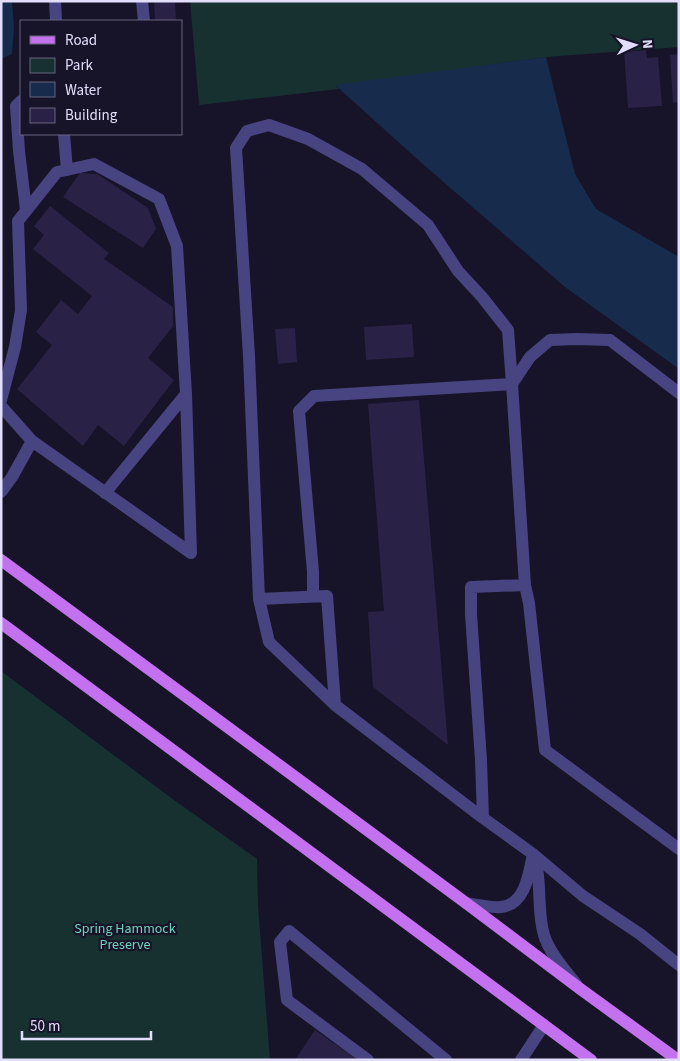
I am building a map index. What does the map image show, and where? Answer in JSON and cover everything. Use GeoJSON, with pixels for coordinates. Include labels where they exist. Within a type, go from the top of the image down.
{"type":"FeatureCollection","features":[{"type":"Feature","properties":{"kind":"main road"},"geometry":{"type":"LineString","coordinates":[[1,560],[678,1060]]}},
{"type":"Feature","properties":{"kind":"main road"},"geometry":{"type":"LineString","coordinates":[[1,623],[591,1060]]}},
{"type":"Feature","properties":{"kind":"lane"},"geometry":{"type":"LineString","coordinates":[[55,1],[56,20]]}},
{"type":"Feature","properties":{"kind":"lane"},"geometry":{"type":"LineString","coordinates":[[142,1],[144,20]]}},
{"type":"Feature","properties":{"kind":"lane"},"geometry":{"type":"LineString","coordinates":[[18,103],[19,151],[26,210]]}},
{"type":"Feature","properties":{"kind":"lane"},"geometry":{"type":"LineString","coordinates":[[679,849],[544,750],[529,603],[525,585],[508,330],[482,296],[458,271],[428,225],[362,169],[308,139],[269,125],[247,131],[236,148],[249,356],[259,599],[270,642],[335,706],[533,854],[583,896],[640,934],[679,965]]}},
{"type":"Feature","properties":{"kind":"lane"},"geometry":{"type":"LineString","coordinates":[[64,135],[66,170]]}},
{"type":"Feature","properties":{"kind":"lane"},"geometry":{"type":"LineString","coordinates":[[1,400],[15,347],[21,310],[18,221],[26,210],[57,172],[94,164],[159,199],[177,246],[186,394],[191,554],[32,442],[1,406]]}},
{"type":"Feature","properties":{"kind":"lane"},"geometry":{"type":"LineString","coordinates":[[512,384],[530,358],[550,340],[577,338],[610,340],[679,393]]}},
{"type":"Feature","properties":{"kind":"lane"},"geometry":{"type":"LineString","coordinates":[[314,596],[299,411],[314,396],[512,384]]}},
{"type":"Feature","properties":{"kind":"lane"},"geometry":{"type":"LineString","coordinates":[[105,493],[186,394]]}},
{"type":"Feature","properties":{"kind":"lane"},"geometry":{"type":"LineString","coordinates":[[1,492],[12,478],[32,442]]}},
{"type":"Feature","properties":{"kind":"lane"},"geometry":{"type":"LineString","coordinates":[[483,818],[470,587],[525,585]]}},
{"type":"Feature","properties":{"kind":"lane"},"geometry":{"type":"LineString","coordinates":[[259,599],[327,596],[335,706]]}},
{"type":"Feature","properties":{"kind":"lane"},"geometry":{"type":"LineString","coordinates":[[466,903],[499,907],[510,905],[517,900],[524,887],[533,854]]}},
{"type":"Feature","properties":{"kind":"lane"},"geometry":{"type":"LineString","coordinates":[[533,854],[537,865],[544,936],[551,950],[579,988]]}},
{"type":"Feature","properties":{"kind":"lane"},"geometry":{"type":"LineString","coordinates":[[368,1060],[287,1000],[280,942],[289,931],[446,1060]]}},
{"type":"Feature","properties":{"kind":"lane"},"geometry":{"type":"LineString","coordinates":[[521,1060],[544,1025]]}},
{"type":"Feature","properties":{"kind":"green space"},"geometry":{"type":"Polygon","coordinates":[[[190,1],[679,1],[679,47],[546,57],[336,86],[339,89],[199,105],[190,1]]]}},
{"type":"Feature","properties":{"kind":"green space","name":"Spring Hammock Preserve"},"geometry":{"type":"Polygon","coordinates":[[[1,671],[174,800],[257,859],[258,906],[270,1060],[1,1060],[1,671]]]}},
{"type":"Feature","properties":{"kind":"water"},"geometry":{"type":"Polygon","coordinates":[[[1,1],[12,1],[14,28],[12,54],[1,59],[1,1]]]}},
{"type":"Feature","properties":{"kind":"water"},"geometry":{"type":"Polygon","coordinates":[[[546,57],[575,174],[596,209],[679,257],[679,369],[565,287],[335,85],[546,57]]]}},
{"type":"Feature","properties":{"kind":"building"},"geometry":{"type":"Polygon","coordinates":[[[154,1],[175,1],[176,20],[155,20],[154,1]]]}},
{"type":"Feature","properties":{"kind":"building"},"geometry":{"type":"Polygon","coordinates":[[[646,50],[647,58],[658,57],[662,106],[628,108],[624,52],[646,50]]]}},
{"type":"Feature","properties":{"kind":"building"},"geometry":{"type":"Polygon","coordinates":[[[679,54],[679,102],[673,103],[670,55],[679,54]]]}},
{"type":"Feature","properties":{"kind":"building"},"geometry":{"type":"Polygon","coordinates":[[[80,173],[97,174],[148,208],[156,229],[143,248],[63,197],[80,173]]]}},
{"type":"Feature","properties":{"kind":"building"},"geometry":{"type":"Polygon","coordinates":[[[50,206],[109,253],[104,259],[173,307],[173,326],[148,358],[174,380],[124,446],[98,425],[83,446],[17,389],[52,345],[36,332],[61,300],[78,314],[92,296],[33,249],[44,235],[34,226],[50,206]]]}},
{"type":"Feature","properties":{"kind":"building"},"geometry":{"type":"Polygon","coordinates":[[[412,324],[414,357],[366,360],[364,327],[412,324]]]}},
{"type":"Feature","properties":{"kind":"building"},"geometry":{"type":"Polygon","coordinates":[[[295,328],[297,362],[278,364],[275,329],[295,328]]]}},
{"type":"Feature","properties":{"kind":"building"},"geometry":{"type":"Polygon","coordinates":[[[419,400],[448,745],[373,687],[368,612],[384,611],[368,404],[419,400]]]}},
{"type":"Feature","properties":{"kind":"building"},"geometry":{"type":"Polygon","coordinates":[[[315,1030],[358,1060],[295,1060],[315,1030]]]}}]}
